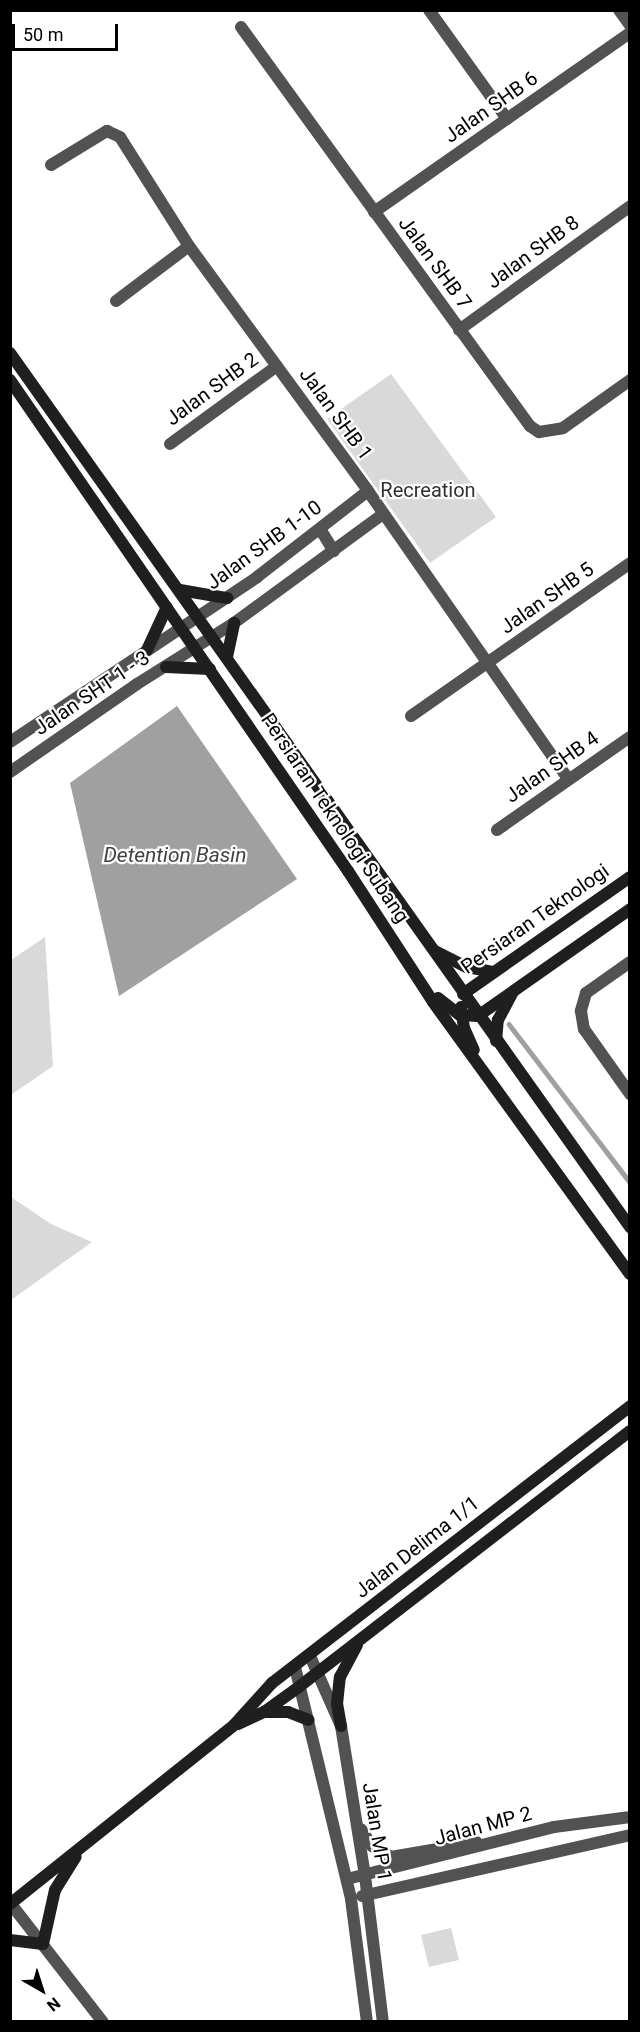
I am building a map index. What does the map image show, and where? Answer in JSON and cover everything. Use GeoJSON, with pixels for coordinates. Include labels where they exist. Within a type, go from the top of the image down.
{"type":"FeatureCollection","features":[{"type":"Feature","properties":{"kind":"main road","name":"Persiaran Teknologi Subang"},"geometry":{"type":"LineString","coordinates":[[10,353],[199,616],[424,941],[630,1227]]}},
{"type":"Feature","properties":{"kind":"main road","name":"Persiaran Teknologi Subang"},"geometry":{"type":"LineString","coordinates":[[10,380],[196,648],[418,975],[433,1002],[478,1061],[543,1160],[630,1275]]}},
{"type":"Feature","properties":{"kind":"main road"},"geometry":{"type":"LineString","coordinates":[[180,590],[227,598]]}},
{"type":"Feature","properties":{"kind":"main road"},"geometry":{"type":"LineString","coordinates":[[147,650],[167,608]]}},
{"type":"Feature","properties":{"kind":"main road"},"geometry":{"type":"LineString","coordinates":[[227,657],[234,623]]}},
{"type":"Feature","properties":{"kind":"main road"},"geometry":{"type":"LineString","coordinates":[[166,667],[210,669]]}},
{"type":"Feature","properties":{"kind":"main road","name":"Persiaran Teknologi"},"geometry":{"type":"LineString","coordinates":[[462,994],[630,877]]}},
{"type":"Feature","properties":{"kind":"main road"},"geometry":{"type":"LineString","coordinates":[[418,975],[447,1008],[460,1015],[478,1016],[630,909]]}},
{"type":"Feature","properties":{"kind":"main road"},"geometry":{"type":"LineString","coordinates":[[424,941],[454,962],[493,972]]}},
{"type":"Feature","properties":{"kind":"main road"},"geometry":{"type":"LineString","coordinates":[[496,1041],[498,1020],[513,990]]}},
{"type":"Feature","properties":{"kind":"main road"},"geometry":{"type":"LineString","coordinates":[[462,994],[460,1015],[478,1061]]}},
{"type":"Feature","properties":{"kind":"main road","name":"Jalan Delima 1/1"},"geometry":{"type":"LineString","coordinates":[[11,1904],[234,1725],[273,1683],[630,1406]]}},
{"type":"Feature","properties":{"kind":"main road","name":"Jalan Delima 1/1"},"geometry":{"type":"LineString","coordinates":[[234,1725],[264,1712],[300,1686],[630,1431]]}},
{"type":"Feature","properties":{"kind":"main road"},"geometry":{"type":"LineString","coordinates":[[341,1726],[337,1704],[340,1677],[361,1639]]}},
{"type":"Feature","properties":{"kind":"main road"},"geometry":{"type":"LineString","coordinates":[[264,1712],[288,1712],[309,1720]]}},
{"type":"Feature","properties":{"kind":"main road"},"geometry":{"type":"LineString","coordinates":[[10,1940],[43,1944],[55,1890],[87,1842]]}},
{"type":"Feature","properties":{"kind":"street"},"geometry":{"type":"LineString","coordinates":[[429,10],[507,119]]}},
{"type":"Feature","properties":{"kind":"street"},"geometry":{"type":"LineString","coordinates":[[619,10],[630,25]]}},
{"type":"Feature","properties":{"kind":"street","name":"Jalan SHB 7"},"geometry":{"type":"LineString","coordinates":[[241,27],[530,426],[539,432],[563,428],[630,380]]}},
{"type":"Feature","properties":{"kind":"street","name":"Jalan SHB 6"},"geometry":{"type":"LineString","coordinates":[[374,212],[630,33]]}},
{"type":"Feature","properties":{"kind":"street","name":"Jalan SHB 1"},"geometry":{"type":"LineString","coordinates":[[51,165],[107,131],[115,131],[189,246],[368,491],[568,779]]}},
{"type":"Feature","properties":{"kind":"street","name":"Jalan SHB 8"},"geometry":{"type":"LineString","coordinates":[[459,330],[630,206]]}},
{"type":"Feature","properties":{"kind":"street"},"geometry":{"type":"LineString","coordinates":[[116,301],[189,246]]}},
{"type":"Feature","properties":{"kind":"street","name":"Jalan SHB 2"},"geometry":{"type":"LineString","coordinates":[[170,444],[277,366]]}},
{"type":"Feature","properties":{"kind":"street","name":"Jalan SHB 1-10"},"geometry":{"type":"LineString","coordinates":[[181,627],[257,577],[368,491]]}},
{"type":"Feature","properties":{"kind":"street"},"geometry":{"type":"LineString","coordinates":[[196,648],[234,623],[383,514]]}},
{"type":"Feature","properties":{"kind":"street"},"geometry":{"type":"LineString","coordinates":[[320,530],[334,550]]}},
{"type":"Feature","properties":{"kind":"street","name":"Jalan SHB 5"},"geometry":{"type":"LineString","coordinates":[[411,716],[630,563]]}},
{"type":"Feature","properties":{"kind":"street"},"geometry":{"type":"LineString","coordinates":[[257,577],[271,595]]}},
{"type":"Feature","properties":{"kind":"street","name":"Jalan SHT 1 - 3"},"geometry":{"type":"LineString","coordinates":[[12,739],[181,627]]}},
{"type":"Feature","properties":{"kind":"street","name":"Jalan SHT 1 - 3"},"geometry":{"type":"LineString","coordinates":[[10,772],[196,648]]}},
{"type":"Feature","properties":{"kind":"street","name":"Jalan SHB 4"},"geometry":{"type":"LineString","coordinates":[[498,830],[630,737]]}},
{"type":"Feature","properties":{"kind":"street"},"geometry":{"type":"LineString","coordinates":[[630,962],[586,993],[581,1011],[584,1029],[630,1094]]}},
{"type":"Feature","properties":{"kind":"street","name":"Jalan MP 1"},"geometry":{"type":"LineString","coordinates":[[310,1656],[341,1726],[368,1895],[383,2022]]}},
{"type":"Feature","properties":{"kind":"street","name":"Jalan MP 1"},"geometry":{"type":"LineString","coordinates":[[295,1667],[347,1879],[367,2022]]}},
{"type":"Feature","properties":{"kind":"street","name":"Jalan MP 2"},"geometry":{"type":"LineString","coordinates":[[347,1879],[510,1840],[554,1827],[630,1817]]}},
{"type":"Feature","properties":{"kind":"street"},"geometry":{"type":"LineString","coordinates":[[356,1820],[367,1842],[391,1857],[465,1843],[510,1840]]}},
{"type":"Feature","properties":{"kind":"street","name":"Jalan MP 2"},"geometry":{"type":"LineString","coordinates":[[351,1899],[630,1835]]}},
{"type":"Feature","properties":{"kind":"street"},"geometry":{"type":"LineString","coordinates":[[11,1904],[103,2022]]}},
{"type":"Feature","properties":{"kind":"green space","name":"Recreation"},"geometry":{"type":"Polygon","coordinates":[[[391,374],[496,517],[430,563],[327,419],[391,374]]]}},
{"type":"Feature","properties":{"kind":"green space"},"geometry":{"type":"Polygon","coordinates":[[[45,937],[53,1066],[11,1095],[11,960],[45,937]]]}},
{"type":"Feature","properties":{"kind":"green space"},"geometry":{"type":"Polygon","coordinates":[[[11,1197],[51,1224],[92,1242],[11,1300],[11,1197]]]}},
{"type":"Feature","properties":{"kind":"green space"},"geometry":{"type":"Polygon","coordinates":[[[451,1928],[459,1960],[429,1967],[421,1935],[451,1928]]]}},
{"type":"Feature","properties":{"kind":"water","name":"Detention Basin"},"geometry":{"type":"Polygon","coordinates":[[[177,706],[297,879],[119,996],[70,783],[177,706]]]}},
{"type":"Feature","properties":{"kind":"waterway"},"geometry":{"type":"LineString","coordinates":[[509,1024],[630,1182]]}}]}
